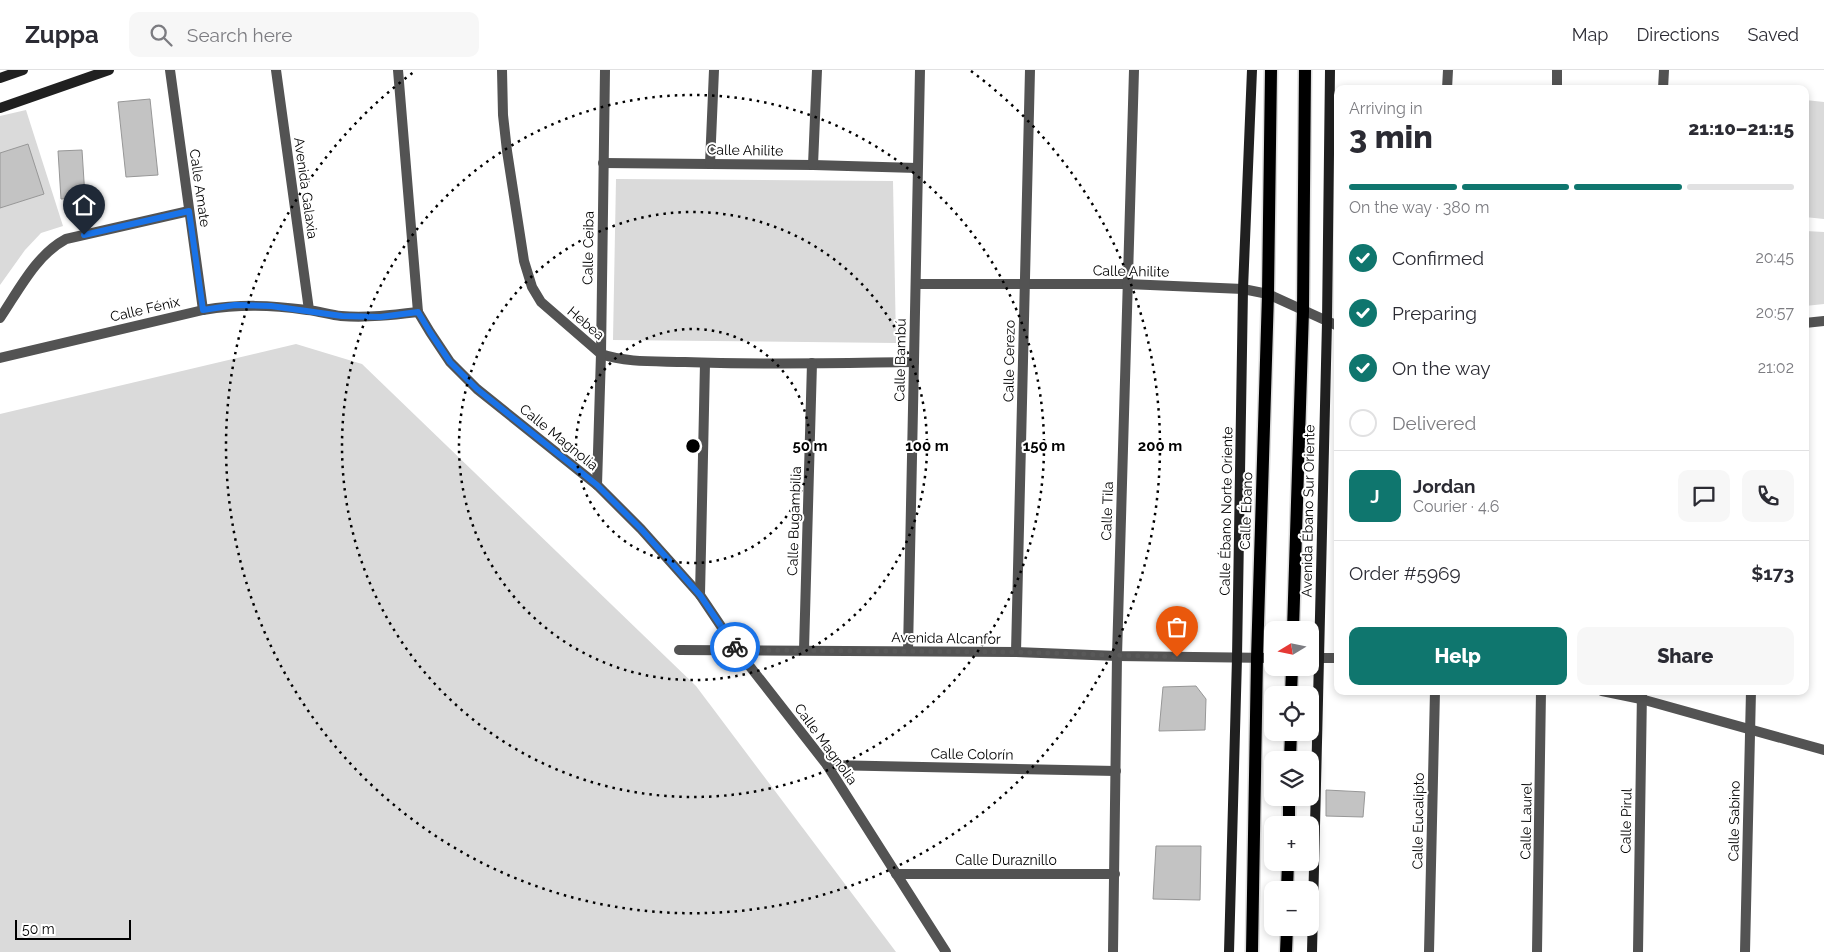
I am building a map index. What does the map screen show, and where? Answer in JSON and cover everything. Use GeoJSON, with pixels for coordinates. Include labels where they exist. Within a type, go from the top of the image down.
{"type":"FeatureCollection","features":[{"type":"Feature","properties":{"kind":"main road","name":"Calle Ébano"},"geometry":{"type":"LineString","coordinates":[[1252,952],[1257,658],[1268,294],[1270,70]]}},
{"type":"Feature","properties":{"kind":"main road"},"geometry":{"type":"LineString","coordinates":[[1293,621],[1303,311],[1305,70]]}},
{"type":"Feature","properties":{"kind":"main road"},"geometry":{"type":"LineString","coordinates":[[1286,936],[1286,952]]}},
{"type":"Feature","properties":{"kind":"street"},"geometry":{"type":"LineString","coordinates":[[0,78],[23,70]]}},
{"type":"Feature","properties":{"kind":"street"},"geometry":{"type":"LineString","coordinates":[[0,108],[109,70]]}},
{"type":"Feature","properties":{"kind":"street","name":"Calle Amate"},"geometry":{"type":"LineString","coordinates":[[170,70],[203,310]]}},
{"type":"Feature","properties":{"kind":"street","name":"Avenida Galaxia"},"geometry":{"type":"LineString","coordinates":[[276,70],[309,310]]}},
{"type":"Feature","properties":{"kind":"street","name":"Calle Magnolia"},"geometry":{"type":"LineString","coordinates":[[398,70],[418,312],[430,332],[450,362],[477,389],[597,485],[641,529],[700,595],[736,650],[827,765],[946,952]]}},
{"type":"Feature","properties":{"kind":"street","name":"Hebea"},"geometry":{"type":"LineString","coordinates":[[502,70],[503,115],[507,151],[524,260],[532,287],[541,302],[601,354],[628,360],[705,363],[812,364],[914,362]]}},
{"type":"Feature","properties":{"kind":"street","name":"Calle Ceiba"},"geometry":{"type":"LineString","coordinates":[[597,485],[605,70]]}},
{"type":"Feature","properties":{"kind":"street"},"geometry":{"type":"LineString","coordinates":[[710,164],[714,70]]}},
{"type":"Feature","properties":{"kind":"street"},"geometry":{"type":"LineString","coordinates":[[813,165],[817,70]]}},
{"type":"Feature","properties":{"kind":"street","name":"Calle Bambú"},"geometry":{"type":"LineString","coordinates":[[908,651],[920,70]]}},
{"type":"Feature","properties":{"kind":"street","name":"Calle Cerezo"},"geometry":{"type":"LineString","coordinates":[[1016,652],[1030,70]]}},
{"type":"Feature","properties":{"kind":"street","name":"Calle Tila"},"geometry":{"type":"LineString","coordinates":[[1113,952],[1117,656],[1134,70]]}},
{"type":"Feature","properties":{"kind":"street","name":"Calle Ébano Norte Oriente"},"geometry":{"type":"LineString","coordinates":[[1229,952],[1237,658],[1243,289],[1252,70]]}},
{"type":"Feature","properties":{"kind":"street","name":"Avenida Ébano Sur Oriente"},"geometry":{"type":"LineString","coordinates":[[1315,621],[1326,322],[1330,70]]}},
{"type":"Feature","properties":{"kind":"street"},"geometry":{"type":"LineString","coordinates":[[1447,85],[1448,70]]}},
{"type":"Feature","properties":{"kind":"street"},"geometry":{"type":"LineString","coordinates":[[1557,70],[1557,85]]}},
{"type":"Feature","properties":{"kind":"street"},"geometry":{"type":"LineString","coordinates":[[1663,85],[1664,70]]}},
{"type":"Feature","properties":{"kind":"street","name":"Calle Ahilite"},"geometry":{"type":"LineString","coordinates":[[603,163],[917,168]]}},
{"type":"Feature","properties":{"kind":"street"},"geometry":{"type":"LineString","coordinates":[[0,318],[39,261],[54,246],[66,239],[189,211]]}},
{"type":"Feature","properties":{"kind":"street","name":"Calle Ahilite"},"geometry":{"type":"LineString","coordinates":[[916,284],[1127,284],[1243,289],[1268,294],[1334,325]]}},
{"type":"Feature","properties":{"kind":"street","name":"Calle Fénix"},"geometry":{"type":"LineString","coordinates":[[0,358],[203,310],[235,305],[271,306],[342,316],[380,317],[418,312]]}},
{"type":"Feature","properties":{"kind":"street"},"geometry":{"type":"LineString","coordinates":[[1809,323],[1824,321]]}},
{"type":"Feature","properties":{"kind":"street"},"geometry":{"type":"LineString","coordinates":[[700,595],[705,363]]}},
{"type":"Feature","properties":{"kind":"street","name":"Calle Bugambilia"},"geometry":{"type":"LineString","coordinates":[[804,650],[812,364]]}},
{"type":"Feature","properties":{"kind":"street","name":"Avenida Alcanfor"},"geometry":{"type":"LineString","coordinates":[[679,650],[1016,652],[1117,656],[1264,658]]}},
{"type":"Feature","properties":{"kind":"street"},"geometry":{"type":"LineString","coordinates":[[1319,658],[1334,658]]}},
{"type":"Feature","properties":{"kind":"street","name":"Avenida Ébano Sur Oriente"},"geometry":{"type":"LineString","coordinates":[[1312,952],[1314,676]]}},
{"type":"Feature","properties":{"kind":"street","name":"Calle Eucalipto"},"geometry":{"type":"LineString","coordinates":[[1429,952],[1435,695]]}},
{"type":"Feature","properties":{"kind":"street","name":"Calle Laurel"},"geometry":{"type":"LineString","coordinates":[[1537,952],[1542,695]]}},
{"type":"Feature","properties":{"kind":"street"},"geometry":{"type":"LineString","coordinates":[[1642,695],[1824,750]]}},
{"type":"Feature","properties":{"kind":"street","name":"Calle Pirul"},"geometry":{"type":"LineString","coordinates":[[1638,952],[1642,695]]}},
{"type":"Feature","properties":{"kind":"street","name":"Calle Sabino"},"geometry":{"type":"LineString","coordinates":[[1745,952],[1752,695]]}},
{"type":"Feature","properties":{"kind":"street","name":"Calle Colorín"},"geometry":{"type":"LineString","coordinates":[[827,765],[1116,771]]}},
{"type":"Feature","properties":{"kind":"street","name":"Calle Duraznillo"},"geometry":{"type":"LineString","coordinates":[[896,874],[1115,874]]}},
{"type":"Feature","properties":{"kind":"shaded area"},"geometry":{"type":"Polygon","coordinates":[[[1809,100],[1824,102],[1824,219],[1809,217],[1809,100]]]}},
{"type":"Feature","properties":{"kind":"shaded area"},"geometry":{"type":"Polygon","coordinates":[[[26,110],[63,226],[41,233],[25,250],[0,285],[0,116],[26,110]]]}},
{"type":"Feature","properties":{"kind":"shaded area"},"geometry":{"type":"Polygon","coordinates":[[[616,179],[893,181],[896,343],[613,340],[616,179]]]}},
{"type":"Feature","properties":{"kind":"shaded area"},"geometry":{"type":"Polygon","coordinates":[[[1809,231],[1824,232],[1824,304],[1809,306],[1809,231]]]}},
{"type":"Feature","properties":{"kind":"shaded area"},"geometry":{"type":"Polygon","coordinates":[[[296,344],[362,364],[696,686],[896,952],[0,952],[0,414],[296,344]]]}},
{"type":"Feature","properties":{"kind":"building"},"geometry":{"type":"Polygon","coordinates":[[[150,99],[158,175],[126,177],[118,102],[150,99]]]}},
{"type":"Feature","properties":{"kind":"building"},"geometry":{"type":"Polygon","coordinates":[[[28,144],[44,194],[0,208],[0,153],[28,144]]]}},
{"type":"Feature","properties":{"kind":"building"},"geometry":{"type":"Polygon","coordinates":[[[82,150],[85,197],[61,199],[58,151],[82,150]]]}},
{"type":"Feature","properties":{"kind":"building"},"geometry":{"type":"Polygon","coordinates":[[[1196,686],[1206,699],[1205,730],[1159,731],[1163,687],[1196,686]]]}},
{"type":"Feature","properties":{"kind":"building"},"geometry":{"type":"Polygon","coordinates":[[[1326,790],[1365,792],[1363,817],[1326,816],[1326,790]]]}},
{"type":"Feature","properties":{"kind":"building"},"geometry":{"type":"Polygon","coordinates":[[[1156,846],[1201,846],[1200,900],[1153,899],[1156,846]]]}},
{"type":"Feature","properties":{"kind":"way so far"},"geometry":{"type":"LineString","coordinates":[[735,647],[736,650],[1016,652],[1177,657]]}},
{"type":"Feature","properties":{"kind":"route"},"geometry":{"type":"LineString","coordinates":[[84,235],[189,211],[203,310],[235,305],[271,306],[342,316],[380,317],[418,312],[450,362],[477,389],[597,485],[641,529],[700,595],[735,647]]}}]}
